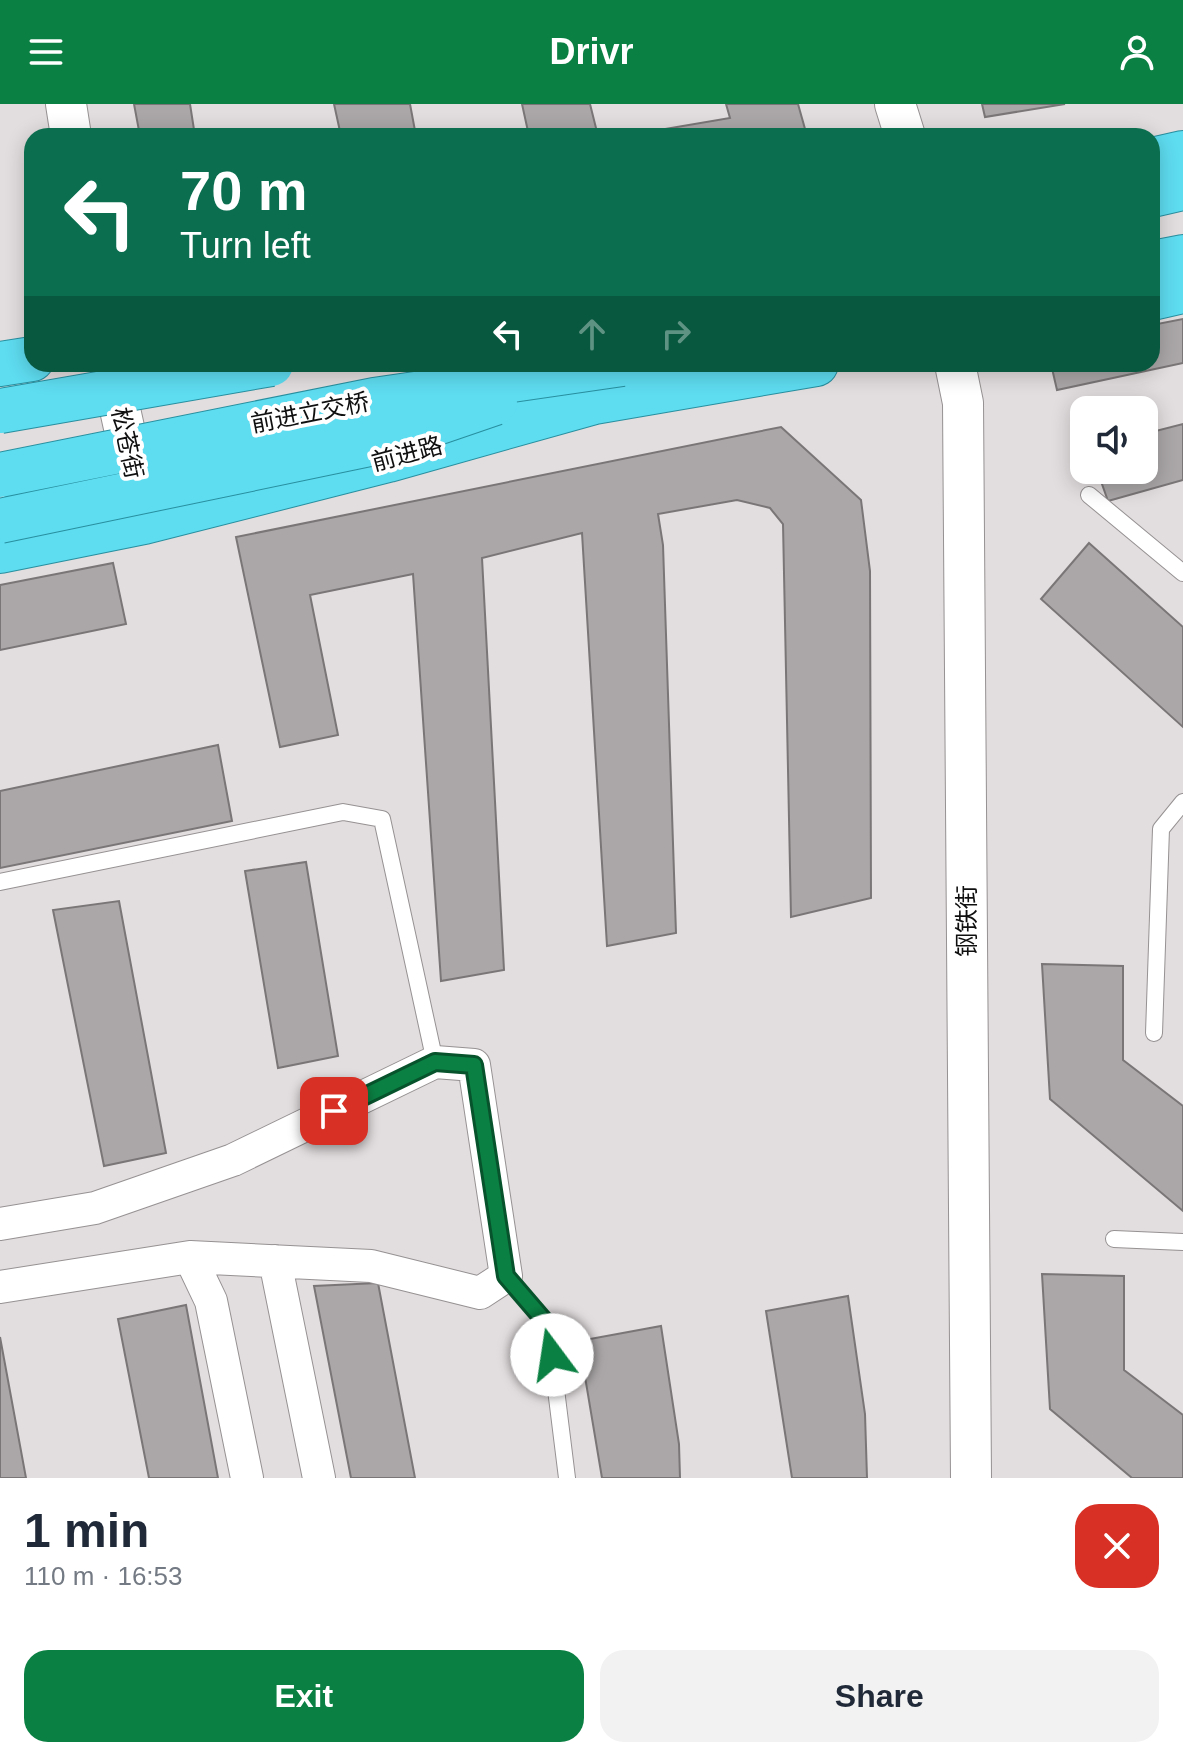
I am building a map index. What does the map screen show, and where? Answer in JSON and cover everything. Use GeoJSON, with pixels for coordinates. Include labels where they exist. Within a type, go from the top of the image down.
{"type":"FeatureCollection","features":[{"type":"Feature","properties":{"kind":"highway"},"geometry":{"type":"LineString","coordinates":[[1160,158],[1183,153]]}},
{"type":"Feature","properties":{"kind":"highway"},"geometry":{"type":"LineString","coordinates":[[1160,193],[1183,188]]}},
{"type":"Feature","properties":{"kind":"highway"},"geometry":{"type":"LineString","coordinates":[[1160,261],[1183,257]]}},
{"type":"Feature","properties":{"kind":"highway"},"geometry":{"type":"LineString","coordinates":[[1160,296],[1183,291]]}},
{"type":"Feature","properties":{"kind":"highway"},"geometry":{"type":"LineString","coordinates":[[0,364],[24,360]]}},
{"type":"Feature","properties":{"kind":"highway"},"geometry":{"type":"LineString","coordinates":[[0,411],[225,372]]}},
{"type":"Feature","properties":{"kind":"highway","name":"前进立交桥"},"geometry":{"type":"LineString","coordinates":[[0,475],[374,400],[570,372]]}},
{"type":"Feature","properties":{"kind":"highway"},"geometry":{"type":"LineString","coordinates":[[0,521],[384,441],[590,372]]}},
{"type":"Feature","properties":{"kind":"highway","name":"前进路"},"geometry":{"type":"LineString","coordinates":[[0,551],[144,522],[388,460],[594,402],[769,372]]}},
{"type":"Feature","properties":{"kind":"street"},"geometry":{"type":"LineString","coordinates":[[66,104],[70,128]]}},
{"type":"Feature","properties":{"kind":"street"},"geometry":{"type":"LineString","coordinates":[[895,104],[902,128]]}},
{"type":"Feature","properties":{"kind":"street","name":"松苍街"},"geometry":{"type":"LineString","coordinates":[[112,372],[144,522]]}},
{"type":"Feature","properties":{"kind":"street","name":"钢铁街"},"geometry":{"type":"LineString","coordinates":[[957,372],[963,403],[971,1478]]}},
{"type":"Feature","properties":{"kind":"street"},"geometry":{"type":"LineString","coordinates":[[0,1224],[95,1208],[233,1160],[435,1062],[474,1065],[506,1276],[480,1293],[371,1266],[190,1257],[0,1287]]}},
{"type":"Feature","properties":{"kind":"street"},"geometry":{"type":"LineString","coordinates":[[190,1257],[211,1301],[247,1478]]}},
{"type":"Feature","properties":{"kind":"street"},"geometry":{"type":"LineString","coordinates":[[275,1261],[319,1478]]}},
{"type":"Feature","properties":{"kind":"lane"},"geometry":{"type":"LineString","coordinates":[[1089,495],[1183,573]]}},
{"type":"Feature","properties":{"kind":"lane"},"geometry":{"type":"LineString","coordinates":[[1154,1033],[1161,829],[1183,802]]}},
{"type":"Feature","properties":{"kind":"lane"},"geometry":{"type":"LineString","coordinates":[[0,882],[343,812],[382,819],[435,1062]]}},
{"type":"Feature","properties":{"kind":"lane"},"geometry":{"type":"LineString","coordinates":[[1114,1239],[1183,1242]]}},
{"type":"Feature","properties":{"kind":"lane"},"geometry":{"type":"LineString","coordinates":[[506,1276],[548,1325],[567,1478]]}},
{"type":"Feature","properties":{"kind":"building"},"geometry":{"type":"Polygon","coordinates":[[[134,104],[190,104],[194,128],[138,128],[134,104]]]}},
{"type":"Feature","properties":{"kind":"building"},"geometry":{"type":"Polygon","coordinates":[[[334,104],[410,104],[414,128],[339,128],[334,104]]]}},
{"type":"Feature","properties":{"kind":"building"},"geometry":{"type":"Polygon","coordinates":[[[522,104],[590,104],[596,128],[527,128],[522,104]]]}},
{"type":"Feature","properties":{"kind":"building"},"geometry":{"type":"Polygon","coordinates":[[[726,104],[798,104],[805,128],[671,128],[730,118],[726,104]]]}},
{"type":"Feature","properties":{"kind":"building"},"geometry":{"type":"Polygon","coordinates":[[[982,104],[1065,104],[985,117],[982,104]]]}},
{"type":"Feature","properties":{"kind":"building"},"geometry":{"type":"Polygon","coordinates":[[[1183,319],[1183,363],[1160,368],[1160,323],[1183,319]]]}},
{"type":"Feature","properties":{"kind":"building"},"geometry":{"type":"Polygon","coordinates":[[[1053,372],[1141,372],[1057,390],[1053,372]]]}},
{"type":"Feature","properties":{"kind":"building"},"geometry":{"type":"Polygon","coordinates":[[[1183,424],[1183,480],[1108,501],[1102,484],[1158,484],[1158,430],[1183,424]]]}},
{"type":"Feature","properties":{"kind":"building"},"geometry":{"type":"Polygon","coordinates":[[[781,427],[861,500],[870,571],[871,898],[791,917],[783,524],[770,508],[737,500],[658,514],[663,545],[676,933],[607,946],[582,533],[482,558],[504,970],[441,981],[413,574],[310,595],[338,735],[280,747],[236,537],[781,427]]]}},
{"type":"Feature","properties":{"kind":"building"},"geometry":{"type":"Polygon","coordinates":[[[1089,543],[1183,627],[1183,727],[1041,599],[1089,543]]]}},
{"type":"Feature","properties":{"kind":"building"},"geometry":{"type":"Polygon","coordinates":[[[113,563],[126,624],[0,650],[0,585],[113,563]]]}},
{"type":"Feature","properties":{"kind":"building"},"geometry":{"type":"Polygon","coordinates":[[[218,745],[232,821],[0,868],[0,791],[218,745]]]}},
{"type":"Feature","properties":{"kind":"building"},"geometry":{"type":"Polygon","coordinates":[[[306,862],[338,1056],[278,1068],[245,871],[306,862]]]}},
{"type":"Feature","properties":{"kind":"building"},"geometry":{"type":"Polygon","coordinates":[[[119,901],[166,1153],[104,1166],[53,910],[119,901]]]}},
{"type":"Feature","properties":{"kind":"building"},"geometry":{"type":"Polygon","coordinates":[[[1042,964],[1123,966],[1123,1060],[1183,1106],[1183,1211],[1050,1099],[1042,964]]]}},
{"type":"Feature","properties":{"kind":"building"},"geometry":{"type":"Polygon","coordinates":[[[1042,1274],[1124,1276],[1124,1370],[1183,1415],[1183,1478],[1132,1478],[1050,1409],[1042,1274]]]}},
{"type":"Feature","properties":{"kind":"building"},"geometry":{"type":"Polygon","coordinates":[[[378,1283],[415,1478],[351,1478],[314,1286],[378,1283]]]}},
{"type":"Feature","properties":{"kind":"building"},"geometry":{"type":"Polygon","coordinates":[[[848,1296],[865,1414],[867,1478],[792,1478],[766,1311],[848,1296]]]}},
{"type":"Feature","properties":{"kind":"building"},"geometry":{"type":"Polygon","coordinates":[[[186,1305],[218,1478],[149,1478],[118,1319],[186,1305]]]}},
{"type":"Feature","properties":{"kind":"building"},"geometry":{"type":"Polygon","coordinates":[[[661,1326],[679,1444],[680,1478],[602,1478],[579,1341],[661,1326]]]}},
{"type":"Feature","properties":{"kind":"building"},"geometry":{"type":"Polygon","coordinates":[[[0,1337],[26,1478],[0,1478],[0,1337]]]}},
{"type":"Feature","properties":{"kind":"route"},"geometry":{"type":"LineString","coordinates":[[334,1111],[435,1062],[474,1065],[506,1276],[548,1325],[552,1355]]}}]}
